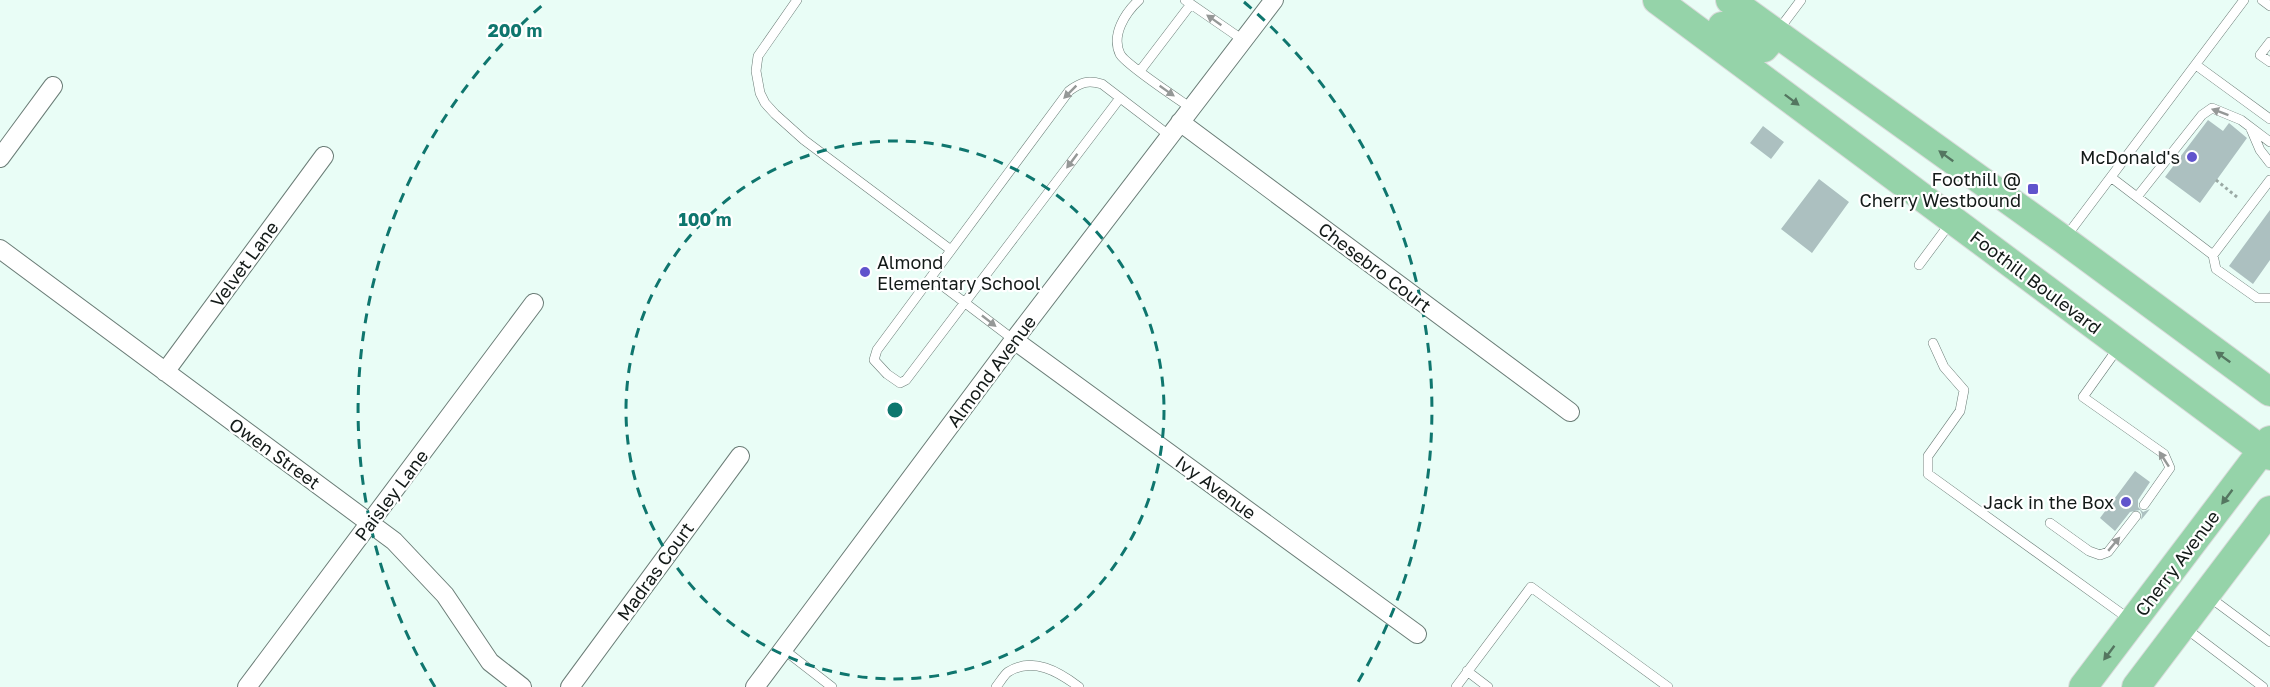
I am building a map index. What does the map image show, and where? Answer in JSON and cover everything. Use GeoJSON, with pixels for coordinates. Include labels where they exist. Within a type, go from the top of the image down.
{"type":"FeatureCollection","features":[{"type":"Feature","properties":{"kind":"main road","name":"Foothill Boulevard"},"geometry":{"type":"LineString","coordinates":[[1657,0],[2121,345],[2267,449]]}},
{"type":"Feature","properties":{"kind":"main road"},"geometry":{"type":"LineString","coordinates":[[1686,0],[1748,45],[1764,48],[1776,34]]}},
{"type":"Feature","properties":{"kind":"main road"},"geometry":{"type":"LineString","coordinates":[[1730,0],[2064,240],[2270,392]]}},
{"type":"Feature","properties":{"kind":"main road","name":"Cherry Avenue"},"geometry":{"type":"LineString","coordinates":[[2083,687],[2267,449]]}},
{"type":"Feature","properties":{"kind":"main road"},"geometry":{"type":"LineString","coordinates":[[2136,687],[2270,510]]}},
{"type":"Feature","properties":{"kind":"street","name":"Almond Avenue"},"geometry":{"type":"LineString","coordinates":[[755,687],[1014,340],[1274,0]]}},
{"type":"Feature","properties":{"kind":"street"},"geometry":{"type":"LineString","coordinates":[[0,158],[53,86]]}},
{"type":"Feature","properties":{"kind":"street","name":"Chesebro Court"},"geometry":{"type":"LineString","coordinates":[[1180,122],[1570,412]]}},
{"type":"Feature","properties":{"kind":"street","name":"Velvet Lane"},"geometry":{"type":"LineString","coordinates":[[165,372],[324,156]]}},
{"type":"Feature","properties":{"kind":"street","name":"Owen Street"},"geometry":{"type":"LineString","coordinates":[[0,249],[394,541],[445,595],[490,662],[522,687]]}},
{"type":"Feature","properties":{"kind":"street","name":"Paisley Lane"},"geometry":{"type":"LineString","coordinates":[[247,687],[534,303]]}},
{"type":"Feature","properties":{"kind":"street","name":"Ivy Avenue"},"geometry":{"type":"LineString","coordinates":[[1014,340],[1417,634]]}},
{"type":"Feature","properties":{"kind":"street","name":"Madras Court"},"geometry":{"type":"LineString","coordinates":[[570,687],[740,456]]}},
{"type":"Feature","properties":{"kind":"lane"},"geometry":{"type":"LineString","coordinates":[[797,0],[766,41],[758,56],[756,71],[760,93],[765,103],[804,140],[951,250]]}},
{"type":"Feature","properties":{"kind":"lane"},"geometry":{"type":"LineString","coordinates":[[1139,0],[1122,22],[1116,39],[1121,56],[1140,71],[1180,122]]}},
{"type":"Feature","properties":{"kind":"lane"},"geometry":{"type":"LineString","coordinates":[[1776,34],[1801,0]]}},
{"type":"Feature","properties":{"kind":"lane"},"geometry":{"type":"LineString","coordinates":[[2064,240],[2244,0]]}},
{"type":"Feature","properties":{"kind":"lane"},"geometry":{"type":"LineString","coordinates":[[2262,0],[2270,6]]}},
{"type":"Feature","properties":{"kind":"lane"},"geometry":{"type":"LineString","coordinates":[[1140,71],[1188,2],[1243,40]]}},
{"type":"Feature","properties":{"kind":"lane"},"geometry":{"type":"LineString","coordinates":[[2270,42],[2260,55],[2270,62]]}},
{"type":"Feature","properties":{"kind":"lane"},"geometry":{"type":"LineString","coordinates":[[2196,65],[2270,119]]}},
{"type":"Feature","properties":{"kind":"lane"},"geometry":{"type":"LineString","coordinates":[[1120,98],[906,380],[900,383],[887,374],[874,360],[877,350],[1069,92],[1079,84],[1089,81],[1102,84],[1120,98],[1180,122]]}},
{"type":"Feature","properties":{"kind":"lane"},"geometry":{"type":"LineString","coordinates":[[2137,197],[2202,115],[2212,108],[2241,120],[2270,142]]}},
{"type":"Feature","properties":{"kind":"lane"},"geometry":{"type":"LineString","coordinates":[[2250,127],[2260,150],[2270,163]]}},
{"type":"Feature","properties":{"kind":"lane"},"geometry":{"type":"LineString","coordinates":[[2112,178],[2212,255],[2216,269],[2257,298],[2270,298]]}},
{"type":"Feature","properties":{"kind":"lane"},"geometry":{"type":"LineString","coordinates":[[2212,255],[2270,180]]}},
{"type":"Feature","properties":{"kind":"lane"},"geometry":{"type":"LineString","coordinates":[[1919,265],[1953,220]]}},
{"type":"Feature","properties":{"kind":"lane"},"geometry":{"type":"LineString","coordinates":[[931,277],[1014,340]]}},
{"type":"Feature","properties":{"kind":"lane"},"geometry":{"type":"LineString","coordinates":[[1933,343],[1944,367],[1964,390],[1960,411],[1928,456],[1928,474],[2133,621]]}},
{"type":"Feature","properties":{"kind":"lane"},"geometry":{"type":"LineString","coordinates":[[2121,345],[2083,397],[2164,454],[2170,468],[2144,505]]}},
{"type":"Feature","properties":{"kind":"lane"},"geometry":{"type":"LineString","coordinates":[[2050,523],[2089,551],[2100,555],[2108,552],[2136,516]]}},
{"type":"Feature","properties":{"kind":"lane"},"geometry":{"type":"LineString","coordinates":[[1456,687],[1531,587],[1668,687]]}},
{"type":"Feature","properties":{"kind":"lane"},"geometry":{"type":"LineString","coordinates":[[2206,595],[2268,637]]}},
{"type":"Feature","properties":{"kind":"lane"},"geometry":{"type":"LineString","coordinates":[[2182,626],[2263,687]]}},
{"type":"Feature","properties":{"kind":"lane"},"geometry":{"type":"LineString","coordinates":[[783,649],[832,687]]}},
{"type":"Feature","properties":{"kind":"lane"},"geometry":{"type":"LineString","coordinates":[[996,687],[1007,672],[1032,664],[1058,671],[1079,687]]}},
{"type":"Feature","properties":{"kind":"lane"},"geometry":{"type":"LineString","coordinates":[[1467,671],[1488,687]]}},
{"type":"Feature","properties":{"kind":"path"},"geometry":{"type":"LineString","coordinates":[[2216,180],[2237,196]]}},
{"type":"Feature","properties":{"kind":"building"},"geometry":{"type":"Polygon","coordinates":[[[2208,120],[2223,131],[2229,123],[2247,138],[2200,203],[2165,177],[2208,120]]]}},
{"type":"Feature","properties":{"kind":"building"},"geometry":{"type":"Polygon","coordinates":[[[1763,126],[1784,142],[1771,159],[1750,143],[1763,126]]]}},
{"type":"Feature","properties":{"kind":"building"},"geometry":{"type":"Polygon","coordinates":[[[1819,179],[1849,202],[1812,253],[1781,229],[1819,179]]]}},
{"type":"Feature","properties":{"kind":"building"},"geometry":{"type":"Polygon","coordinates":[[[2270,210],[2270,260],[2253,284],[2229,266],[2270,210]]]}},
{"type":"Feature","properties":{"kind":"building","name":"Jack in the Box"},"geometry":{"type":"Polygon","coordinates":[[[2135,471],[2150,482],[2138,500],[2138,507],[2143,512],[2150,509],[2141,520],[2140,510],[2130,512],[2115,531],[2100,518],[2135,471]]]}},
{"type":"Feature","properties":{"kind":"place","name":"McDonald's"},"geometry":{"type":"Point","coordinates":[2192,157]}},
{"type":"Feature","properties":{"kind":"place","name":"Foothill @ Cherry Westbound"},"geometry":{"type":"Point","coordinates":[2033,189]}},
{"type":"Feature","properties":{"kind":"place","name":"Almond Elementary School"},"geometry":{"type":"Point","coordinates":[865,272]}},
{"type":"Feature","properties":{"kind":"place","name":"Jack in the Box"},"geometry":{"type":"Point","coordinates":[2126,502]}}]}
